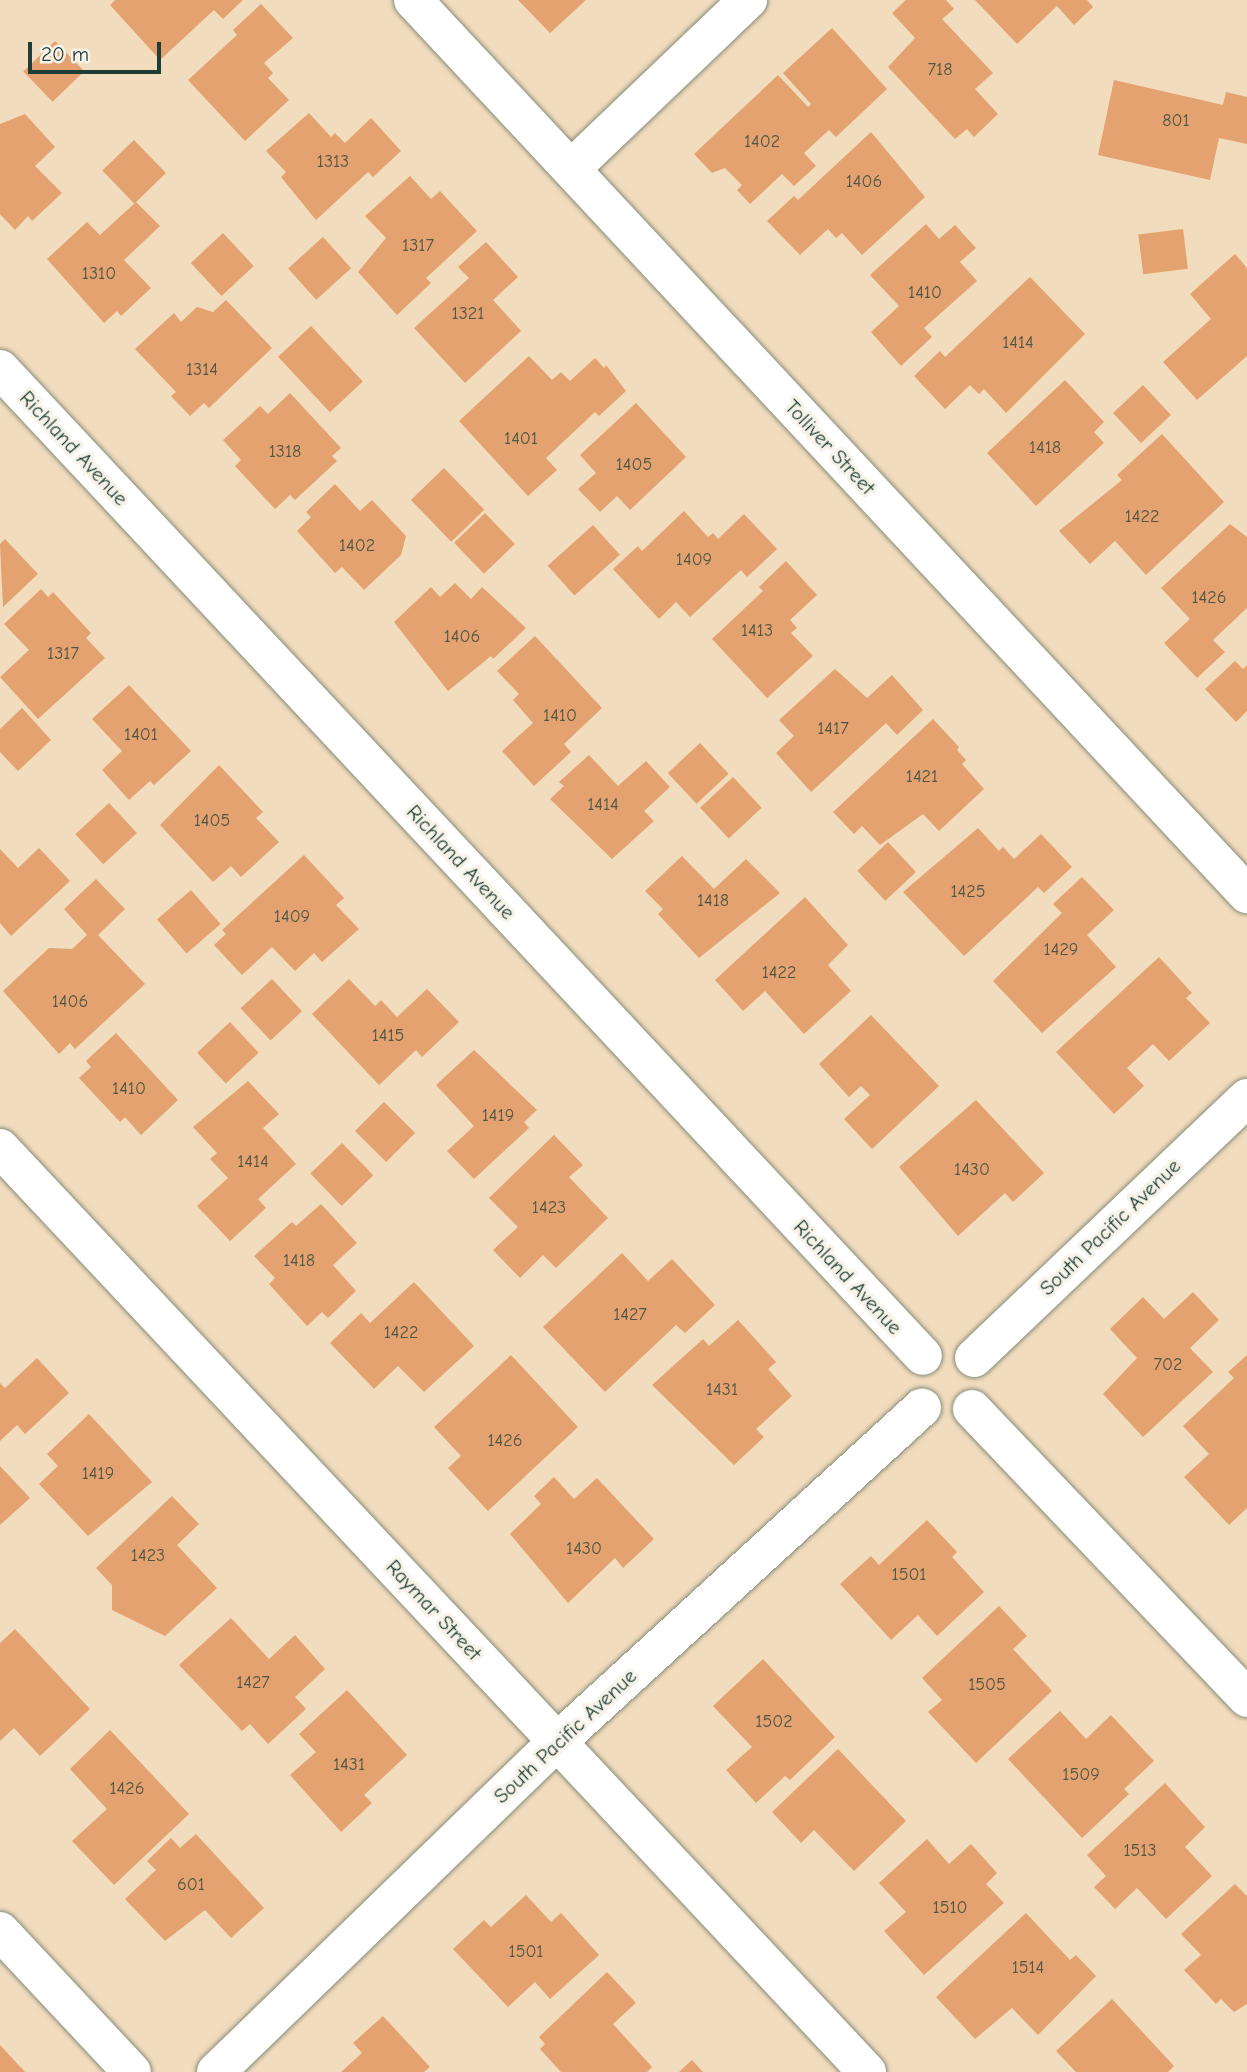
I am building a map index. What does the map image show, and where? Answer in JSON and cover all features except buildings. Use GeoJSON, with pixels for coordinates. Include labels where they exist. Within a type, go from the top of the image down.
{"type":"FeatureCollection","features":[{"type":"Feature","properties":{"kind":"street","name":"Tolliver Street"},"geometry":{"type":"LineString","coordinates":[[413,0],[1247,894]]}},
{"type":"Feature","properties":{"kind":"street"},"geometry":{"type":"LineString","coordinates":[[571,169],[748,0]]}},
{"type":"Feature","properties":{"kind":"street","name":"Richland Avenue"},"geometry":{"type":"LineString","coordinates":[[0,369],[923,1356]]}},
{"type":"Feature","properties":{"kind":"street","name":"South Pacific Avenue"},"geometry":{"type":"LineString","coordinates":[[974,1358],[1247,1098]]}},
{"type":"Feature","properties":{"kind":"street","name":"Raymar Street"},"geometry":{"type":"LineString","coordinates":[[0,1149],[867,2072]]}},
{"type":"Feature","properties":{"kind":"street"},"geometry":{"type":"LineString","coordinates":[[944,1347],[974,1358],[984,1381],[972,1409],[945,1419],[922,1407],[916,1399],[912,1376],[923,1356],[944,1347]]}},
{"type":"Feature","properties":{"kind":"street","name":"South Pacific Avenue"},"geometry":{"type":"LineString","coordinates":[[216,2072],[557,1742],[922,1407]]}},
{"type":"Feature","properties":{"kind":"street"},"geometry":{"type":"LineString","coordinates":[[972,1409],[1247,1698]]}},
{"type":"Feature","properties":{"kind":"street"},"geometry":{"type":"LineString","coordinates":[[0,1931],[132,2072]]}}]}
